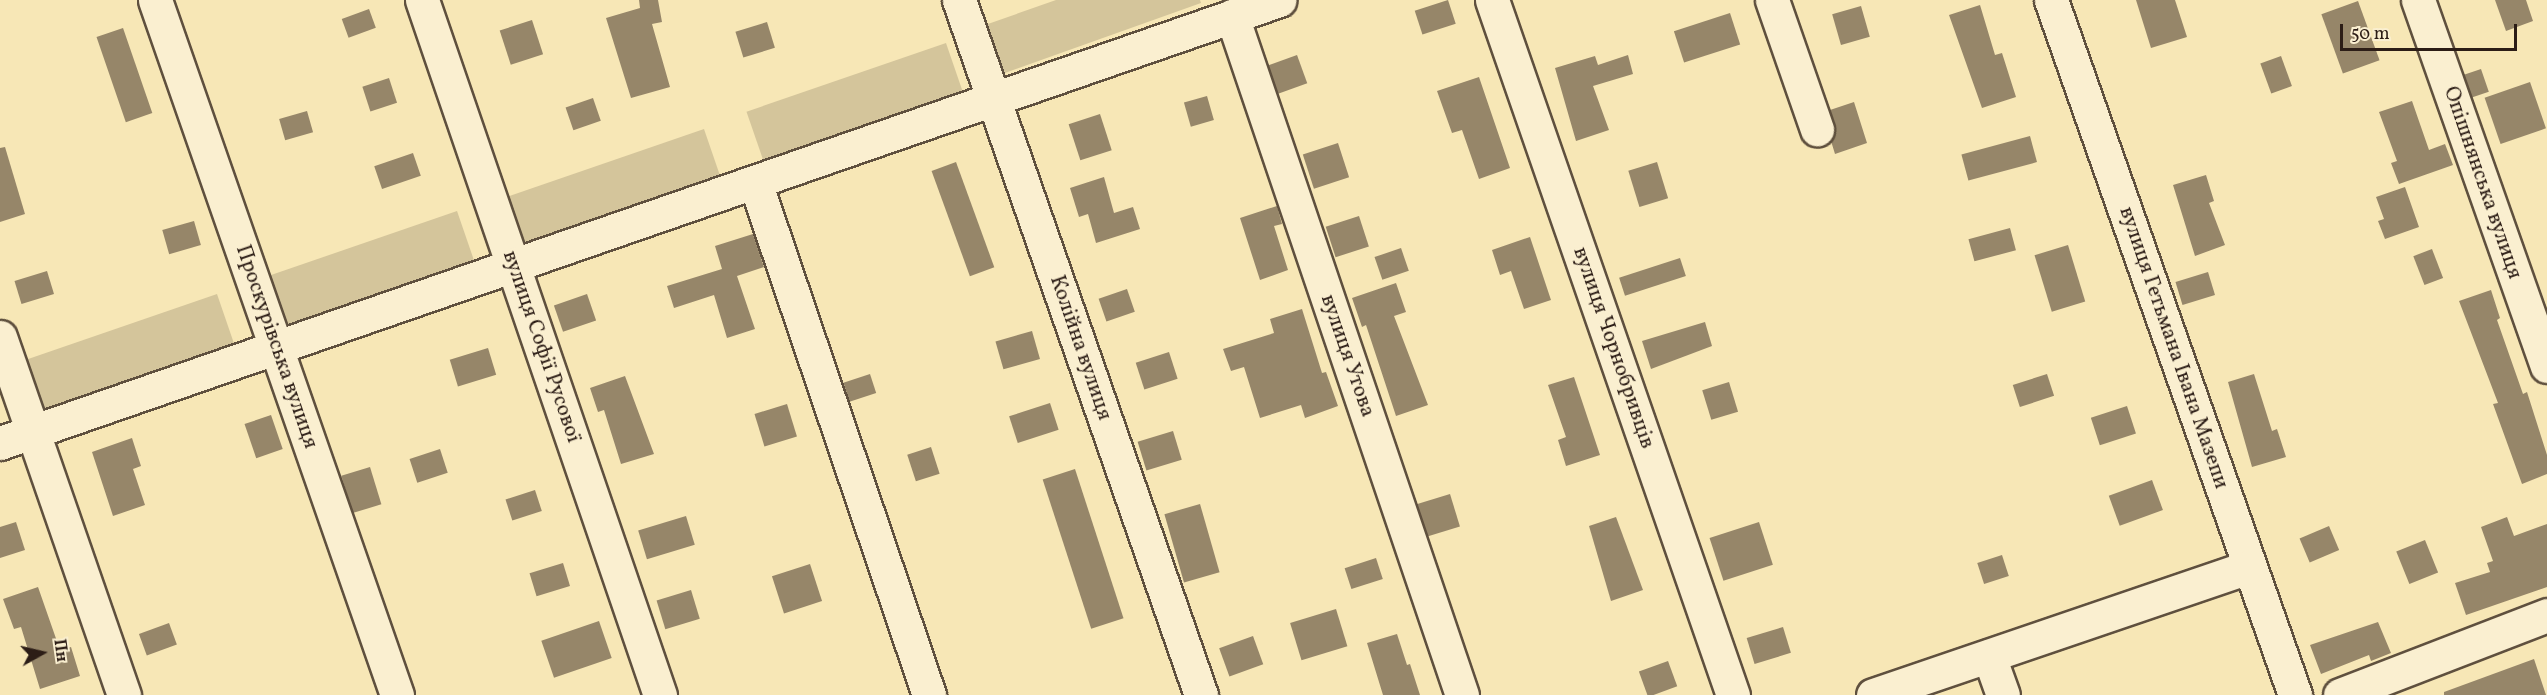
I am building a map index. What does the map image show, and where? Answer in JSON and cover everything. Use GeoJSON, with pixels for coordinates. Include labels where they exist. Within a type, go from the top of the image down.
{"type":"FeatureCollection","features":[{"type":"Feature","properties":{"kind":"street","name":"Проскурівська вулиця"},"geometry":{"type":"LineString","coordinates":[[155,0],[397,695]]}},
{"type":"Feature","properties":{"kind":"street","name":"вулиця Софії Русової"},"geometry":{"type":"LineString","coordinates":[[422,0],[660,695]]}},
{"type":"Feature","properties":{"kind":"street","name":"Колійна вулиця"},"geometry":{"type":"LineString","coordinates":[[959,0],[1201,695]]}},
{"type":"Feature","properties":{"kind":"street"},"geometry":{"type":"LineString","coordinates":[[0,443],[1279,0]]}},
{"type":"Feature","properties":{"kind":"street","name":"вулиця Чорнобривців"},"geometry":{"type":"LineString","coordinates":[[1492,0],[1733,695]]}},
{"type":"Feature","properties":{"kind":"street"},"geometry":{"type":"LineString","coordinates":[[1772,0],[1817,129]]}},
{"type":"Feature","properties":{"kind":"street","name":"вулиця Гетьмана Івана Мазепи"},"geometry":{"type":"LineString","coordinates":[[2051,0],[2295,695]]}},
{"type":"Feature","properties":{"kind":"street","name":"Опішнянська вулиця"},"geometry":{"type":"LineString","coordinates":[[2418,0],[2547,366]]}},
{"type":"Feature","properties":{"kind":"street","name":"вулиця Утова"},"geometry":{"type":"LineString","coordinates":[[1232,16],[1462,695]]}},
{"type":"Feature","properties":{"kind":"street"},"geometry":{"type":"LineString","coordinates":[[755,182],[929,695]]}},
{"type":"Feature","properties":{"kind":"street"},"geometry":{"type":"LineString","coordinates":[[0,337],[124,695]]}},
{"type":"Feature","properties":{"kind":"street"},"geometry":{"type":"LineString","coordinates":[[1873,695],[2250,567]]}},
{"type":"Feature","properties":{"kind":"street"},"geometry":{"type":"LineString","coordinates":[[2340,695],[2547,615]]}},
{"type":"Feature","properties":{"kind":"street"},"geometry":{"type":"LineString","coordinates":[[1989,656],[2003,695]]}},
{"type":"Feature","properties":{"kind":"shaded area"},"geometry":{"type":"Polygon","coordinates":[[[1056,0],[1200,0],[1201,3],[1002,74],[985,25],[1056,0]]]}},
{"type":"Feature","properties":{"kind":"shaded area"},"geometry":{"type":"Polygon","coordinates":[[[946,43],[963,92],[763,161],[746,112],[946,43]]]}},
{"type":"Feature","properties":{"kind":"shaded area"},"geometry":{"type":"Polygon","coordinates":[[[704,129],[721,178],[521,247],[504,198],[704,129]]]}},
{"type":"Feature","properties":{"kind":"shaded area"},"geometry":{"type":"Polygon","coordinates":[[[457,211],[474,260],[273,329],[257,280],[457,211]]]}},
{"type":"Feature","properties":{"kind":"shaded area"},"geometry":{"type":"Polygon","coordinates":[[[217,294],[234,343],[33,412],[17,363],[217,294]]]}},
{"type":"Feature","properties":{"kind":"building"},"geometry":{"type":"Polygon","coordinates":[[[639,0],[658,0],[662,22],[652,24],[670,87],[631,98],[606,18],[640,8],[639,0]]]}},
{"type":"Feature","properties":{"kind":"building"},"geometry":{"type":"Polygon","coordinates":[[[1448,0],[1456,24],[1422,35],[1415,11],[1448,0]]]}},
{"type":"Feature","properties":{"kind":"building"},"geometry":{"type":"Polygon","coordinates":[[[2136,0],[2175,0],[2187,37],[2151,48],[2136,0]]]}},
{"type":"Feature","properties":{"kind":"building"},"geometry":{"type":"Polygon","coordinates":[[[2495,0],[2526,0],[2533,21],[2506,31],[2495,0]]]}},
{"type":"Feature","properties":{"kind":"building"},"geometry":{"type":"Polygon","coordinates":[[[2358,1],[2380,60],[2343,74],[2321,14],[2358,1]]]}},
{"type":"Feature","properties":{"kind":"building"},"geometry":{"type":"Polygon","coordinates":[[[1980,5],[1995,55],[2002,53],[2016,97],[1982,108],[1949,15],[1980,5]]]}},
{"type":"Feature","properties":{"kind":"building"},"geometry":{"type":"Polygon","coordinates":[[[1861,6],[1870,37],[1841,45],[1832,14],[1861,6]]]}},
{"type":"Feature","properties":{"kind":"building"},"geometry":{"type":"Polygon","coordinates":[[[369,9],[376,28],[349,38],[342,19],[369,9]]]}},
{"type":"Feature","properties":{"kind":"building"},"geometry":{"type":"Polygon","coordinates":[[[1730,13],[1740,44],[1684,63],[1674,31],[1730,13]]]}},
{"type":"Feature","properties":{"kind":"building"},"geometry":{"type":"Polygon","coordinates":[[[532,20],[543,54],[511,65],[500,31],[532,20]]]}},
{"type":"Feature","properties":{"kind":"building"},"geometry":{"type":"Polygon","coordinates":[[[767,22],[775,48],[743,57],[735,32],[767,22]]]}},
{"type":"Feature","properties":{"kind":"building"},"geometry":{"type":"Polygon","coordinates":[[[123,28],[152,113],[126,122],[97,37],[123,28]]]}},
{"type":"Feature","properties":{"kind":"building"},"geometry":{"type":"Polygon","coordinates":[[[1297,55],[1307,83],[1278,94],[1268,66],[1297,55]]]}},
{"type":"Feature","properties":{"kind":"building"},"geometry":{"type":"Polygon","coordinates":[[[1628,55],[1633,74],[1593,86],[1609,130],[1576,141],[1555,68],[1595,56],[1598,65],[1628,55]]]}},
{"type":"Feature","properties":{"kind":"building"},"geometry":{"type":"Polygon","coordinates":[[[2281,56],[2292,86],[2271,94],[2260,64],[2281,56]]]}},
{"type":"Feature","properties":{"kind":"building"},"geometry":{"type":"Polygon","coordinates":[[[2481,69],[2489,92],[2472,98],[2464,75],[2481,69]]]}},
{"type":"Feature","properties":{"kind":"building"},"geometry":{"type":"Polygon","coordinates":[[[1479,77],[1510,168],[1479,179],[1462,130],[1452,133],[1437,91],[1479,77]]]}},
{"type":"Feature","properties":{"kind":"building"},"geometry":{"type":"Polygon","coordinates":[[[389,78],[397,103],[370,111],[362,87],[389,78]]]}},
{"type":"Feature","properties":{"kind":"building"},"geometry":{"type":"Polygon","coordinates":[[[2530,82],[2546,128],[2501,144],[2485,98],[2530,82]]]}},
{"type":"Feature","properties":{"kind":"building"},"geometry":{"type":"Polygon","coordinates":[[[1207,96],[1214,120],[1191,127],[1184,103],[1207,96]]]}},
{"type":"Feature","properties":{"kind":"building"},"geometry":{"type":"Polygon","coordinates":[[[593,98],[601,121],[573,130],[566,107],[593,98]]]}},
{"type":"Feature","properties":{"kind":"building"},"geometry":{"type":"Polygon","coordinates":[[[2412,101],[2429,150],[2445,144],[2453,165],[2399,184],[2391,163],[2397,161],[2379,112],[2412,101]]]}},
{"type":"Feature","properties":{"kind":"building"},"geometry":{"type":"Polygon","coordinates":[[[1854,102],[1867,143],[1835,154],[1831,141],[1835,123],[1830,110],[1854,102]]]}},
{"type":"Feature","properties":{"kind":"building"},"geometry":{"type":"Polygon","coordinates":[[[307,111],[313,132],[285,140],[279,119],[307,111]]]}},
{"type":"Feature","properties":{"kind":"building"},"geometry":{"type":"Polygon","coordinates":[[[1100,114],[1112,150],[1080,160],[1069,124],[1100,114]]]}},
{"type":"Feature","properties":{"kind":"building"},"geometry":{"type":"Polygon","coordinates":[[[2030,136],[2037,162],[1968,180],[1961,154],[2030,136]]]}},
{"type":"Feature","properties":{"kind":"building"},"geometry":{"type":"Polygon","coordinates":[[[1338,143],[1349,177],[1314,189],[1303,154],[1338,143]]]}},
{"type":"Feature","properties":{"kind":"building"},"geometry":{"type":"Polygon","coordinates":[[[5,147],[25,214],[0,222],[0,148],[5,147]]]}},
{"type":"Feature","properties":{"kind":"building"},"geometry":{"type":"Polygon","coordinates":[[[413,153],[421,176],[382,189],[374,166],[413,153]]]}},
{"type":"Feature","properties":{"kind":"building"},"geometry":{"type":"Polygon","coordinates":[[[956,162],[994,267],[970,276],[932,171],[956,162]]]}},
{"type":"Feature","properties":{"kind":"building"},"geometry":{"type":"Polygon","coordinates":[[[1657,162],[1668,198],[1639,207],[1628,171],[1657,162]]]}},
{"type":"Feature","properties":{"kind":"building"},"geometry":{"type":"Polygon","coordinates":[[[2206,175],[2214,201],[2209,203],[2225,245],[2195,256],[2173,185],[2206,175]]]}},
{"type":"Feature","properties":{"kind":"building"},"geometry":{"type":"Polygon","coordinates":[[[1104,177],[1114,213],[1133,207],[1140,229],[1096,243],[1088,214],[1079,217],[1070,188],[1104,177]]]}},
{"type":"Feature","properties":{"kind":"building"},"geometry":{"type":"Polygon","coordinates":[[[2405,187],[2419,227],[2385,239],[2378,221],[2384,219],[2376,197],[2405,187]]]}},
{"type":"Feature","properties":{"kind":"building"},"geometry":{"type":"Polygon","coordinates":[[[1277,206],[1282,224],[1274,226],[1288,270],[1260,280],[1240,218],[1277,206]]]}},
{"type":"Feature","properties":{"kind":"building"},"geometry":{"type":"Polygon","coordinates":[[[1359,216],[1369,246],[1336,257],[1326,227],[1359,216]]]}},
{"type":"Feature","properties":{"kind":"building"},"geometry":{"type":"Polygon","coordinates":[[[194,221],[201,245],[169,254],[162,230],[194,221]]]}},
{"type":"Feature","properties":{"kind":"building"},"geometry":{"type":"Polygon","coordinates":[[[2010,228],[2016,250],[1974,261],[1968,239],[2010,228]]]}},
{"type":"Feature","properties":{"kind":"building"},"geometry":{"type":"Polygon","coordinates":[[[753,234],[764,267],[737,276],[755,329],[727,338],[714,295],[674,308],[667,286],[722,269],[715,246],[753,234]]]}},
{"type":"Feature","properties":{"kind":"building"},"geometry":{"type":"Polygon","coordinates":[[[1530,237],[1551,300],[1524,309],[1511,271],[1500,275],[1492,250],[1530,237]]]}},
{"type":"Feature","properties":{"kind":"building"},"geometry":{"type":"Polygon","coordinates":[[[2068,245],[2085,301],[2052,312],[2035,255],[2068,245]]]}},
{"type":"Feature","properties":{"kind":"building"},"geometry":{"type":"Polygon","coordinates":[[[1401,248],[1409,271],[1382,280],[1375,257],[1401,248]]]}},
{"type":"Feature","properties":{"kind":"building"},"geometry":{"type":"Polygon","coordinates":[[[2432,249],[2443,278],[2424,285],[2413,256],[2432,249]]]}},
{"type":"Feature","properties":{"kind":"building"},"geometry":{"type":"Polygon","coordinates":[[[1680,258],[1686,276],[1625,296],[1619,278],[1680,258]]]}},
{"type":"Feature","properties":{"kind":"building"},"geometry":{"type":"Polygon","coordinates":[[[47,271],[54,294],[22,304],[14,281],[47,271]]]}},
{"type":"Feature","properties":{"kind":"building"},"geometry":{"type":"Polygon","coordinates":[[[2208,272],[2215,295],[2183,305],[2175,282],[2208,272]]]}},
{"type":"Feature","properties":{"kind":"building"},"geometry":{"type":"Polygon","coordinates":[[[1396,283],[1406,312],[1394,316],[1428,405],[1396,416],[1366,325],[1362,327],[1352,298],[1396,283]]]}},
{"type":"Feature","properties":{"kind":"building"},"geometry":{"type":"Polygon","coordinates":[[[1127,289],[1135,312],[1106,321],[1099,299],[1127,289]]]}},
{"type":"Feature","properties":{"kind":"building"},"geometry":{"type":"Polygon","coordinates":[[[2491,290],[2500,318],[2497,320],[2523,394],[2527,392],[2547,455],[2547,474],[2522,484],[2493,404],[2498,403],[2459,301],[2491,290]]]}},
{"type":"Feature","properties":{"kind":"building"},"geometry":{"type":"Polygon","coordinates":[[[587,294],[596,320],[563,332],[554,305],[587,294]]]}},
{"type":"Feature","properties":{"kind":"building"},"geometry":{"type":"Polygon","coordinates":[[[1302,309],[1322,373],[1326,372],[1338,406],[1305,418],[1301,405],[1260,418],[1244,367],[1231,371],[1223,349],[1274,333],[1270,319],[1302,309]]]}},
{"type":"Feature","properties":{"kind":"building"},"geometry":{"type":"Polygon","coordinates":[[[1705,322],[1712,346],[1651,369],[1642,341],[1705,322]]]}},
{"type":"Feature","properties":{"kind":"building"},"geometry":{"type":"Polygon","coordinates":[[[1032,331],[1040,359],[1003,369],[995,341],[1032,331]]]}},
{"type":"Feature","properties":{"kind":"building"},"geometry":{"type":"Polygon","coordinates":[[[488,348],[496,375],[458,386],[450,360],[488,348]]]}},
{"type":"Feature","properties":{"kind":"building"},"geometry":{"type":"Polygon","coordinates":[[[1169,352],[1178,379],[1144,389],[1136,363],[1169,352]]]}},
{"type":"Feature","properties":{"kind":"building"},"geometry":{"type":"Polygon","coordinates":[[[870,374],[876,393],[850,402],[843,383],[870,374]]]}},
{"type":"Feature","properties":{"kind":"building"},"geometry":{"type":"Polygon","coordinates":[[[2047,374],[2054,396],[2020,407],[2013,385],[2047,374]]]}},
{"type":"Feature","properties":{"kind":"building"},"geometry":{"type":"Polygon","coordinates":[[[2254,374],[2272,431],[2277,429],[2286,457],[2252,467],[2228,382],[2254,374]]]}},
{"type":"Feature","properties":{"kind":"building"},"geometry":{"type":"Polygon","coordinates":[[[625,376],[654,454],[621,464],[604,410],[598,412],[590,388],[625,376]]]}},
{"type":"Feature","properties":{"kind":"building"},"geometry":{"type":"Polygon","coordinates":[[[1574,377],[1600,455],[1566,466],[1558,440],[1566,437],[1548,385],[1574,377]]]}},
{"type":"Feature","properties":{"kind":"building"},"geometry":{"type":"Polygon","coordinates":[[[1729,382],[1738,412],[1711,420],[1702,390],[1729,382]]]}},
{"type":"Feature","properties":{"kind":"building"},"geometry":{"type":"Polygon","coordinates":[[[1050,403],[1059,430],[1018,443],[1009,416],[1050,403]]]}},
{"type":"Feature","properties":{"kind":"building"},"geometry":{"type":"Polygon","coordinates":[[[787,404],[797,437],[764,446],[754,414],[787,404]]]}},
{"type":"Feature","properties":{"kind":"building"},"geometry":{"type":"Polygon","coordinates":[[[2127,406],[2136,434],[2100,445],[2091,418],[2127,406]]]}},
{"type":"Feature","properties":{"kind":"building"},"geometry":{"type":"Polygon","coordinates":[[[271,415],[283,449],[256,458],[245,424],[271,415]]]}},
{"type":"Feature","properties":{"kind":"building"},"geometry":{"type":"Polygon","coordinates":[[[1173,431],[1182,460],[1146,471],[1138,442],[1173,431]]]}},
{"type":"Feature","properties":{"kind":"building"},"geometry":{"type":"Polygon","coordinates":[[[132,438],[141,466],[133,469],[145,505],[113,516],[92,452],[132,438]]]}},
{"type":"Feature","properties":{"kind":"building"},"geometry":{"type":"Polygon","coordinates":[[[931,447],[940,474],[916,481],[907,455],[931,447]]]}},
{"type":"Feature","properties":{"kind":"building"},"geometry":{"type":"Polygon","coordinates":[[[440,449],[448,473],[417,483],[410,459],[440,449]]]}},
{"type":"Feature","properties":{"kind":"building"},"geometry":{"type":"Polygon","coordinates":[[[370,467],[381,504],[353,513],[341,476],[370,467]]]}},
{"type":"Feature","properties":{"kind":"building"},"geometry":{"type":"Polygon","coordinates":[[[1075,469],[1124,618],[1091,629],[1043,480],[1075,469]]]}},
{"type":"Feature","properties":{"kind":"building"},"geometry":{"type":"Polygon","coordinates":[[[2152,480],[2163,510],[2120,526],[2109,496],[2152,480]]]}},
{"type":"Feature","properties":{"kind":"building"},"geometry":{"type":"Polygon","coordinates":[[[535,490],[542,511],[512,521],[506,500],[535,490]]]}},
{"type":"Feature","properties":{"kind":"building"},"geometry":{"type":"Polygon","coordinates":[[[1450,494],[1460,527],[1426,537],[1417,504],[1450,494]]]}},
{"type":"Feature","properties":{"kind":"building"},"geometry":{"type":"Polygon","coordinates":[[[1200,504],[1220,572],[1184,582],[1164,514],[1200,504]]]}},
{"type":"Feature","properties":{"kind":"building"},"geometry":{"type":"Polygon","coordinates":[[[686,516],[695,545],[647,559],[638,531],[686,516]]]}},
{"type":"Feature","properties":{"kind":"building"},"geometry":{"type":"Polygon","coordinates":[[[1616,517],[1643,590],[1611,601],[1589,526],[1616,517]]]}},
{"type":"Feature","properties":{"kind":"building"},"geometry":{"type":"Polygon","coordinates":[[[2507,517],[2514,536],[2547,524],[2547,587],[2466,615],[2455,583],[2490,572],[2487,563],[2493,561],[2481,527],[2507,517]]]}},
{"type":"Feature","properties":{"kind":"building"},"geometry":{"type":"Polygon","coordinates":[[[16,522],[25,550],[0,558],[0,527],[16,522]]]}},
{"type":"Feature","properties":{"kind":"building"},"geometry":{"type":"Polygon","coordinates":[[[1759,522],[1773,565],[1723,581],[1710,538],[1759,522]]]}},
{"type":"Feature","properties":{"kind":"building"},"geometry":{"type":"Polygon","coordinates":[[[2329,526],[2339,550],[2310,562],[2300,539],[2329,526]]]}},
{"type":"Feature","properties":{"kind":"building"},"geometry":{"type":"Polygon","coordinates":[[[2425,540],[2438,572],[2409,584],[2396,552],[2425,540]]]}},
{"type":"Feature","properties":{"kind":"building"},"geometry":{"type":"Polygon","coordinates":[[[2002,555],[2009,576],[1984,584],[1977,563],[2002,555]]]}},
{"type":"Feature","properties":{"kind":"building"},"geometry":{"type":"Polygon","coordinates":[[[1376,558],[1383,579],[1351,589],[1345,568],[1376,558]]]}},
{"type":"Feature","properties":{"kind":"building"},"geometry":{"type":"Polygon","coordinates":[[[563,563],[570,586],[537,596],[530,573],[563,563]]]}},
{"type":"Feature","properties":{"kind":"building"},"geometry":{"type":"Polygon","coordinates":[[[810,564],[822,601],[784,613],[772,576],[810,564]]]}},
{"type":"Feature","properties":{"kind":"building"},"geometry":{"type":"Polygon","coordinates":[[[38,587],[60,650],[71,647],[80,676],[40,689],[21,627],[14,629],[3,599],[38,587]]]}},
{"type":"Feature","properties":{"kind":"building"},"geometry":{"type":"Polygon","coordinates":[[[691,590],[700,619],[665,629],[657,601],[691,590]]]}},
{"type":"Feature","properties":{"kind":"building"},"geometry":{"type":"Polygon","coordinates":[[[1336,609],[1347,646],[1301,660],[1290,623],[1336,609]]]}},
{"type":"Feature","properties":{"kind":"building"},"geometry":{"type":"Polygon","coordinates":[[[599,621],[612,658],[554,678],[541,641],[599,621]]]}},
{"type":"Feature","properties":{"kind":"building"},"geometry":{"type":"Polygon","coordinates":[[[2378,622],[2391,653],[2371,661],[2369,655],[2321,674],[2310,645],[2378,622]]]}},
{"type":"Feature","properties":{"kind":"building"},"geometry":{"type":"Polygon","coordinates":[[[169,623],[177,645],[147,656],[139,634],[169,623]]]}},
{"type":"Feature","properties":{"kind":"building"},"geometry":{"type":"Polygon","coordinates":[[[1783,627],[1791,653],[1755,664],[1747,638],[1783,627]]]}},
{"type":"Feature","properties":{"kind":"building"},"geometry":{"type":"Polygon","coordinates":[[[1397,634],[1420,695],[1383,695],[1367,643],[1397,634]]]}},
{"type":"Feature","properties":{"kind":"building"},"geometry":{"type":"Polygon","coordinates":[[[1253,636],[1263,664],[1229,677],[1219,648],[1253,636]]]}},
{"type":"Feature","properties":{"kind":"building"},"geometry":{"type":"Polygon","coordinates":[[[2534,659],[2546,695],[2444,695],[2444,692],[2534,659]]]}},
{"type":"Feature","properties":{"kind":"building"},"geometry":{"type":"Polygon","coordinates":[[[1668,661],[1677,686],[1647,695],[1639,672],[1668,661]]]}}]}
